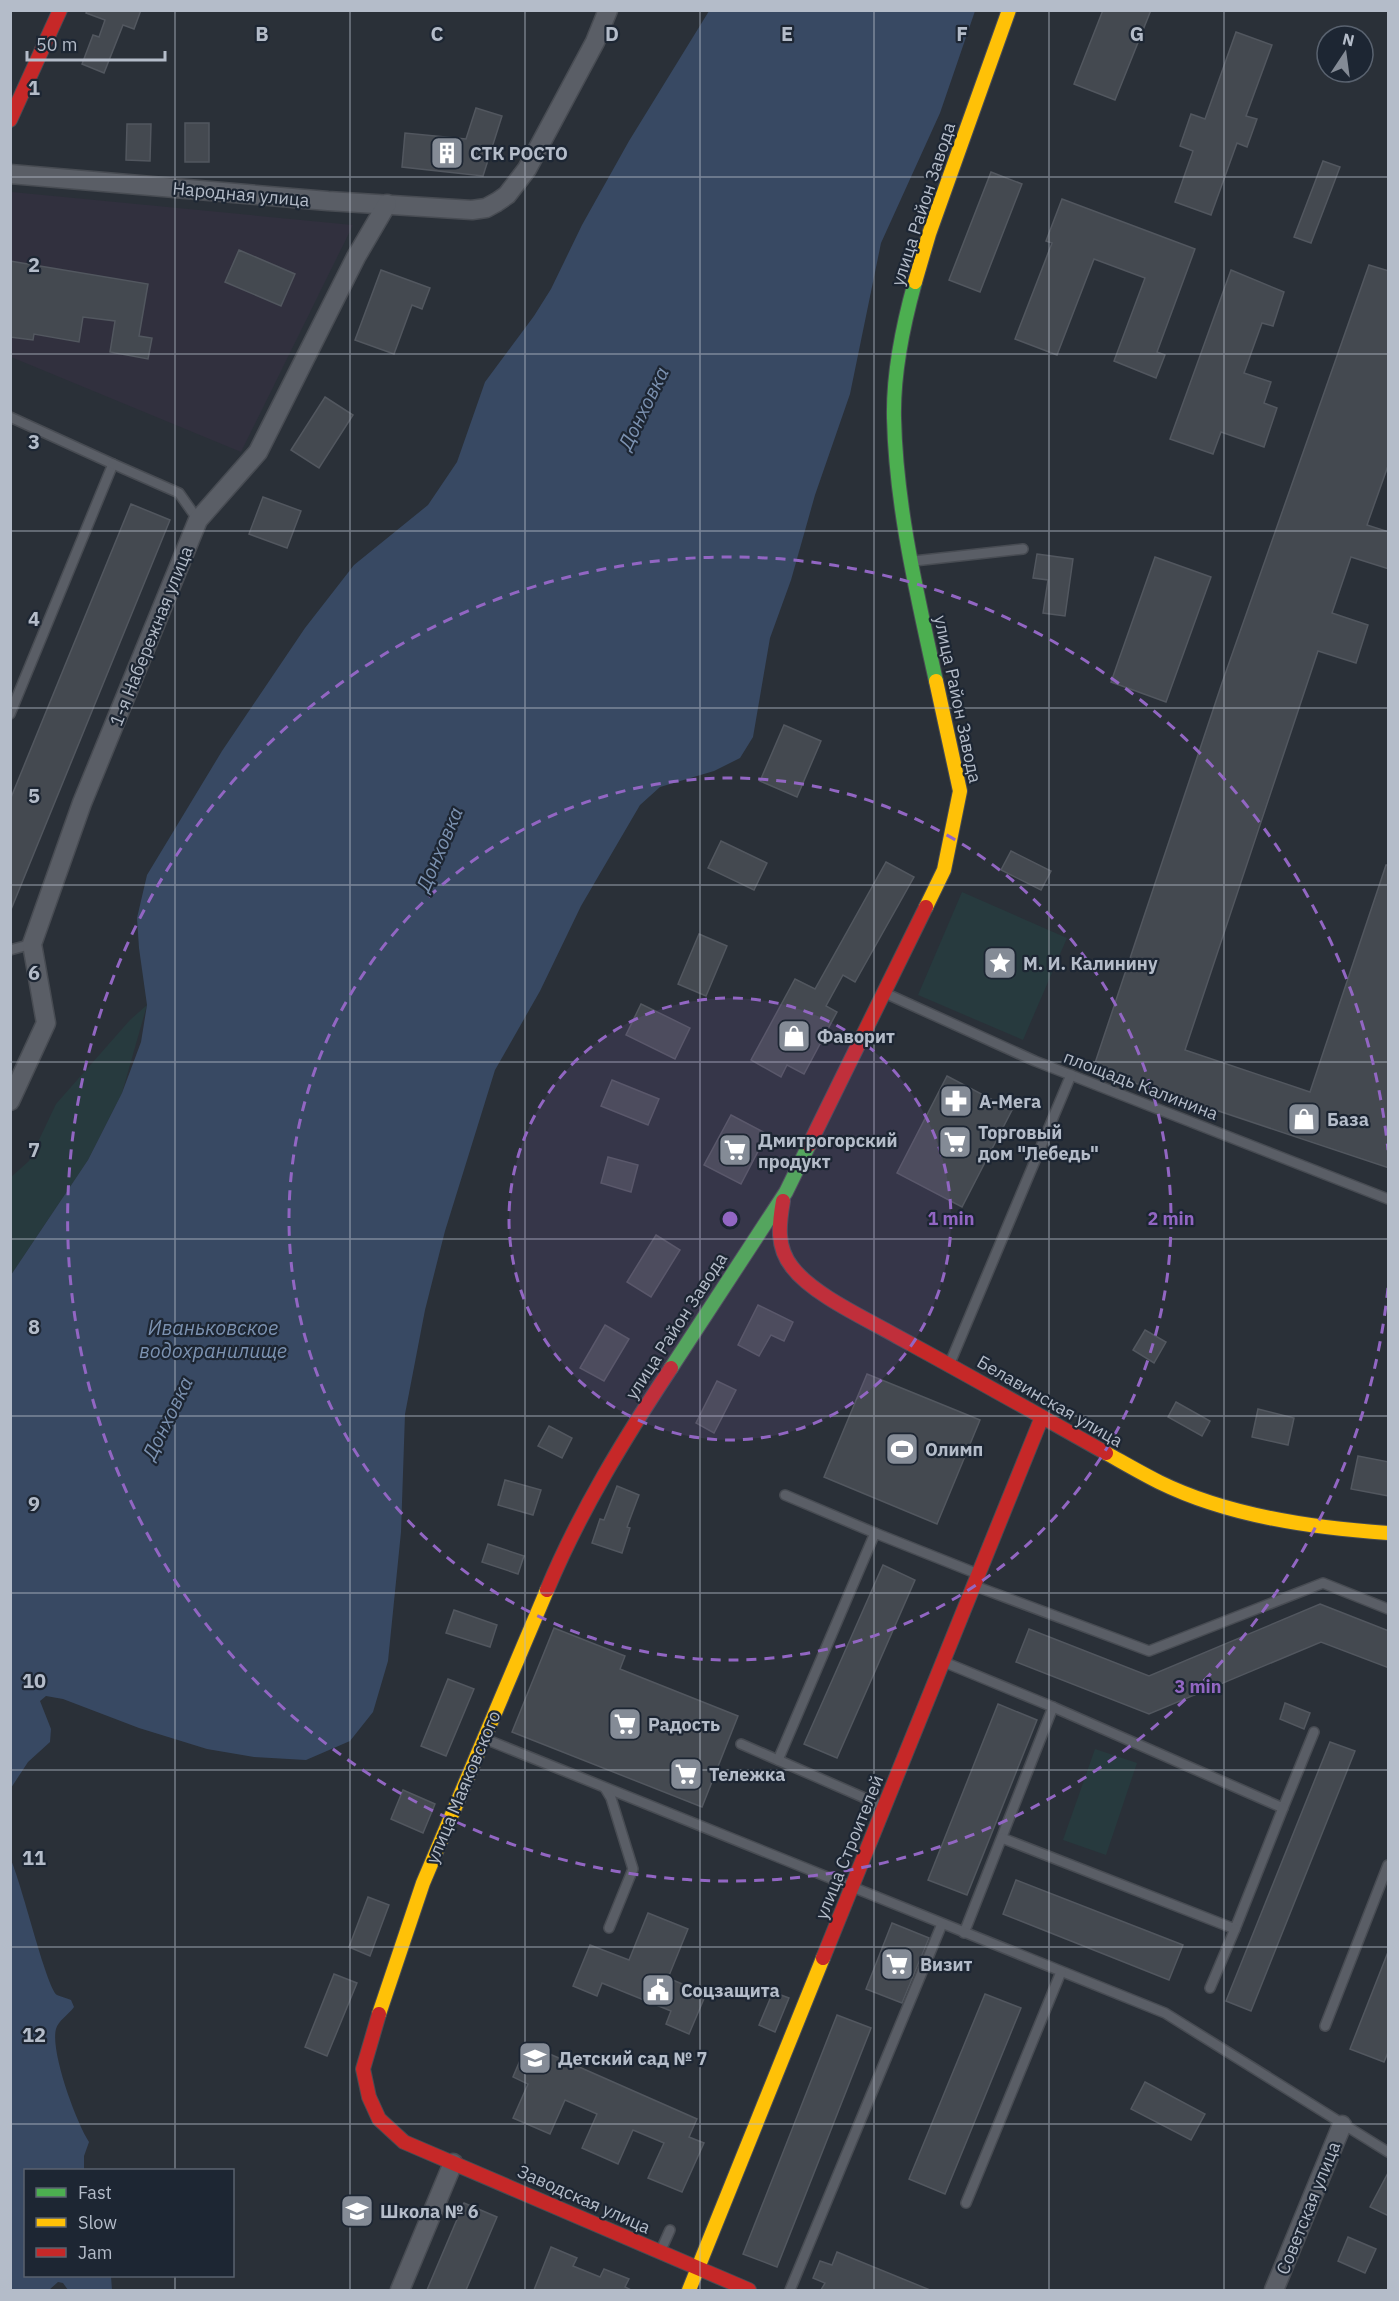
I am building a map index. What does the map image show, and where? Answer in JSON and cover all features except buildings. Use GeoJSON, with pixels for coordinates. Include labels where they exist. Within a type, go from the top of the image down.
{"type":"FeatureCollection","features":[{"type":"Feature","properties":{"kind":"street"},"geometry":{"type":"LineString","coordinates":[[10,120],[60,10]]}},
{"type":"Feature","properties":{"kind":"street","name":"Народная улица"},"geometry":{"type":"LineString","coordinates":[[10,174],[387,204],[472,210],[486,208],[502,198],[527,169],[595,42],[608,10]]}},
{"type":"Feature","properties":{"kind":"street","name":"улица Район Завода"},"geometry":{"type":"LineString","coordinates":[[625,1437],[786,1192],[944,870],[960,791],[911,561],[898,484],[894,416],[898,364],[909,305],[929,234],[1010,10]]}},
{"type":"Feature","properties":{"kind":"street","name":"1-я Набережная улица"},"geometry":{"type":"LineString","coordinates":[[10,1101],[46,1023],[32,944],[82,803],[198,520],[258,452],[356,257],[387,204]]}},
{"type":"Feature","properties":{"kind":"street","name":"Белавинская улица"},"geometry":{"type":"LineString","coordinates":[[786,1192],[779,1218],[779,1244],[789,1266],[799,1276],[847,1308],[1160,1483],[1219,1505],[1278,1521],[1340,1530],[1389,1533]]}},
{"type":"Feature","properties":{"kind":"street","name":"улица Строителей"},"geometry":{"type":"LineString","coordinates":[[689,2290],[1042,1418]]}},
{"type":"Feature","properties":{"kind":"street","name":"улица Маяковского"},"geometry":{"type":"LineString","coordinates":[[404,2142],[379,2120],[369,2097],[363,2069],[409,1907],[423,1883],[569,1538],[625,1437]]}},
{"type":"Feature","properties":{"kind":"street","name":"Советская улица"},"geometry":{"type":"LineString","coordinates":[[1274,2290],[1342,2125]]}},
{"type":"Feature","properties":{"kind":"street","name":"Заводская улица"},"geometry":{"type":"LineString","coordinates":[[404,2142],[749,2290]]}},
{"type":"Feature","properties":{"kind":"street"},"geometry":{"type":"LineString","coordinates":[[400,2290],[453,2163]]}},
{"type":"Feature","properties":{"kind":"lane"},"geometry":{"type":"LineString","coordinates":[[10,417],[179,492],[198,520]]}},
{"type":"Feature","properties":{"kind":"lane"},"geometry":{"type":"LineString","coordinates":[[10,714],[113,464]]}},
{"type":"Feature","properties":{"kind":"lane"},"geometry":{"type":"LineString","coordinates":[[911,561],[1023,549]]}},
{"type":"Feature","properties":{"kind":"lane"},"geometry":{"type":"LineString","coordinates":[[10,950],[32,944]]}},
{"type":"Feature","properties":{"kind":"lane","name":"площадь Калинина"},"geometry":{"type":"LineString","coordinates":[[885,993],[1071,1075],[1389,1199]]}},
{"type":"Feature","properties":{"kind":"lane"},"geometry":{"type":"LineString","coordinates":[[950,1365],[1071,1075]]}},
{"type":"Feature","properties":{"kind":"lane"},"geometry":{"type":"LineString","coordinates":[[785,1495],[977,1580],[1149,1651],[1323,1582],[1389,1609]]}},
{"type":"Feature","properties":{"kind":"lane"},"geometry":{"type":"LineString","coordinates":[[778,1760],[875,1533]]}},
{"type":"Feature","properties":{"kind":"lane"},"geometry":{"type":"LineString","coordinates":[[944,1662],[1283,1808]]}},
{"type":"Feature","properties":{"kind":"lane"},"geometry":{"type":"LineString","coordinates":[[964,1933],[1053,1707]]}},
{"type":"Feature","properties":{"kind":"lane"},"geometry":{"type":"LineString","coordinates":[[1210,1988],[1314,1732]]}},
{"type":"Feature","properties":{"kind":"lane"},"geometry":{"type":"LineString","coordinates":[[484,1738],[1165,2013],[1342,2125],[1389,2152]]}},
{"type":"Feature","properties":{"kind":"lane"},"geometry":{"type":"LineString","coordinates":[[741,1744],[885,1806]]}},
{"type":"Feature","properties":{"kind":"lane"},"geometry":{"type":"LineString","coordinates":[[605,1788],[611,1798],[633,1869],[609,1929]]}},
{"type":"Feature","properties":{"kind":"lane"},"geometry":{"type":"LineString","coordinates":[[1002,1838],[1235,1929]]}},
{"type":"Feature","properties":{"kind":"lane"},"geometry":{"type":"LineString","coordinates":[[1325,2026],[1389,1866]]}},
{"type":"Feature","properties":{"kind":"lane"},"geometry":{"type":"LineString","coordinates":[[790,2290],[942,1924]]}},
{"type":"Feature","properties":{"kind":"lane"},"geometry":{"type":"LineString","coordinates":[[966,2203],[1060,1972]]}},
{"type":"Feature","properties":{"kind":"lane"},"geometry":{"type":"LineString","coordinates":[[660,2252],[670,2230]]}},
{"type":"Feature","properties":{"kind":"shaded area"},"geometry":{"type":"Polygon","coordinates":[[[12,192],[353,225],[241,452],[11,357],[12,192]]]}},
{"type":"Feature","properties":{"kind":"green space"},"geometry":{"type":"Polygon","coordinates":[[[962,892],[1067,938],[1023,1040],[918,995],[962,892]]]}},
{"type":"Feature","properties":{"kind":"green space"},"geometry":{"type":"Polygon","coordinates":[[[147,1005],[122,1093],[88,1160],[11,1275],[11,1177],[29,1161],[56,1104],[130,1020],[147,1005]]]}},
{"type":"Feature","properties":{"kind":"green space"},"geometry":{"type":"Polygon","coordinates":[[[1095,1749],[1137,1763],[1106,1855],[1063,1840],[1095,1749]]]}},
{"type":"Feature","properties":{"kind":"water","name":"Иваньковское водохранилище"},"geometry":{"type":"Polygon","coordinates":[[[709,11],[975,11],[940,113],[881,243],[850,394],[815,495],[791,580],[770,638],[753,737],[740,758],[714,771],[660,787],[640,805],[581,906],[540,991],[495,1070],[445,1231],[425,1310],[405,1414],[401,1532],[388,1661],[373,1712],[350,1741],[306,1760],[254,1757],[207,1749],[139,1728],[63,1699],[46,1696],[40,1701],[51,1729],[50,1742],[28,1762],[11,1788],[11,1275],[88,1160],[122,1093],[141,1042],[147,1005],[137,918],[147,875],[222,751],[305,628],[354,565],[428,505],[457,462],[485,382],[551,289],[582,225],[629,141],[709,11]]]}},
{"type":"Feature","properties":{"kind":"water"},"geometry":{"type":"Polygon","coordinates":[[[10,1858],[52,1988],[57,1995],[71,2000],[74,2007],[57,2026],[55,2039],[65,2086],[89,2142],[84,2156],[84,2169],[24,2169],[24,2277],[111,2277],[112,2290],[68,2290],[63,2283],[58,2282],[49,2290],[11,2290],[10,1858]]]}},
{"type":"Feature","properties":{"kind":"traffic: fast"},"geometry":{"type":"LineString","coordinates":[[915,282],[897,367],[894,418],[903,517],[936,681]]}},
{"type":"Feature","properties":{"kind":"traffic: fast"},"geometry":{"type":"LineString","coordinates":[[671,1368],[786,1192],[809,1145]]}},
{"type":"Feature","properties":{"kind":"traffic: slow"},"geometry":{"type":"LineString","coordinates":[[915,282],[929,234],[1009,10]]}},
{"type":"Feature","properties":{"kind":"traffic: slow"},"geometry":{"type":"LineString","coordinates":[[926,907],[944,870],[960,791],[936,681]]}},
{"type":"Feature","properties":{"kind":"traffic: slow"},"geometry":{"type":"LineString","coordinates":[[1106,1453],[1152,1479],[1213,1504],[1300,1524],[1388,1533]]}},
{"type":"Feature","properties":{"kind":"traffic: slow"},"geometry":{"type":"LineString","coordinates":[[379,2014],[423,1883],[547,1590]]}},
{"type":"Feature","properties":{"kind":"traffic: slow"},"geometry":{"type":"LineString","coordinates":[[689,2290],[823,1958]]}},
{"type":"Feature","properties":{"kind":"traffic: jam"},"geometry":{"type":"LineString","coordinates":[[10,120],[60,10]]}},
{"type":"Feature","properties":{"kind":"traffic: jam"},"geometry":{"type":"LineString","coordinates":[[809,1145],[926,907]]}},
{"type":"Feature","properties":{"kind":"traffic: jam"},"geometry":{"type":"LineString","coordinates":[[783,1201],[780,1227],[783,1251],[792,1267],[813,1287],[856,1314],[1106,1453]]}},
{"type":"Feature","properties":{"kind":"traffic: jam"},"geometry":{"type":"LineString","coordinates":[[547,1590],[604,1476],[671,1368]]}},
{"type":"Feature","properties":{"kind":"traffic: jam"},"geometry":{"type":"LineString","coordinates":[[823,1958],[1042,1417]]}},
{"type":"Feature","properties":{"kind":"traffic: jam"},"geometry":{"type":"LineString","coordinates":[[379,2014],[363,2069],[369,2097],[379,2119],[404,2142],[749,2290]]}},
{"type":"Feature","properties":{"kind":"place","name":"СТК РОСТО"},"geometry":{"type":"Point","coordinates":[447,153]}},
{"type":"Feature","properties":{"kind":"place","name":"М. И. Калинину"},"geometry":{"type":"Point","coordinates":[1000,963]}},
{"type":"Feature","properties":{"kind":"place","name":"Фаворит"},"geometry":{"type":"Point","coordinates":[794,1036]}},
{"type":"Feature","properties":{"kind":"place","name":"А-Мега"},"geometry":{"type":"Point","coordinates":[956,1101]}},
{"type":"Feature","properties":{"kind":"place","name":"База"},"geometry":{"type":"Point","coordinates":[1304,1119]}},
{"type":"Feature","properties":{"kind":"place","name":"Торговый дом \"Лебедь\""},"geometry":{"type":"Point","coordinates":[955,1142]}},
{"type":"Feature","properties":{"kind":"place","name":"Дмитрогорский продукт"},"geometry":{"type":"Point","coordinates":[735,1150]}},
{"type":"Feature","properties":{"kind":"place","name":"Олимп"},"geometry":{"type":"Point","coordinates":[902,1449]}},
{"type":"Feature","properties":{"kind":"place","name":"Радость"},"geometry":{"type":"Point","coordinates":[625,1724]}},
{"type":"Feature","properties":{"kind":"place","name":"Тележка"},"geometry":{"type":"Point","coordinates":[686,1774]}},
{"type":"Feature","properties":{"kind":"place","name":"Визит"},"geometry":{"type":"Point","coordinates":[897,1964]}},
{"type":"Feature","properties":{"kind":"place","name":"Соцзащита"},"geometry":{"type":"Point","coordinates":[658,1990]}},
{"type":"Feature","properties":{"kind":"place","name":"Детский сад № 7"},"geometry":{"type":"Point","coordinates":[535,2058]}},
{"type":"Feature","properties":{"kind":"place","name":"Школа № 6"},"geometry":{"type":"Point","coordinates":[357,2211]}},
{"type":"Feature","properties":{"kind":"water label","name":"Донховка"},"geometry":{"type":"Point","coordinates":[643,408]}},
{"type":"Feature","properties":{"kind":"water label","name":"Донховка"},"geometry":{"type":"Point","coordinates":[439,849]}},
{"type":"Feature","properties":{"kind":"water label","name":"Донховка"},"geometry":{"type":"Point","coordinates":[167,1418]}}]}
